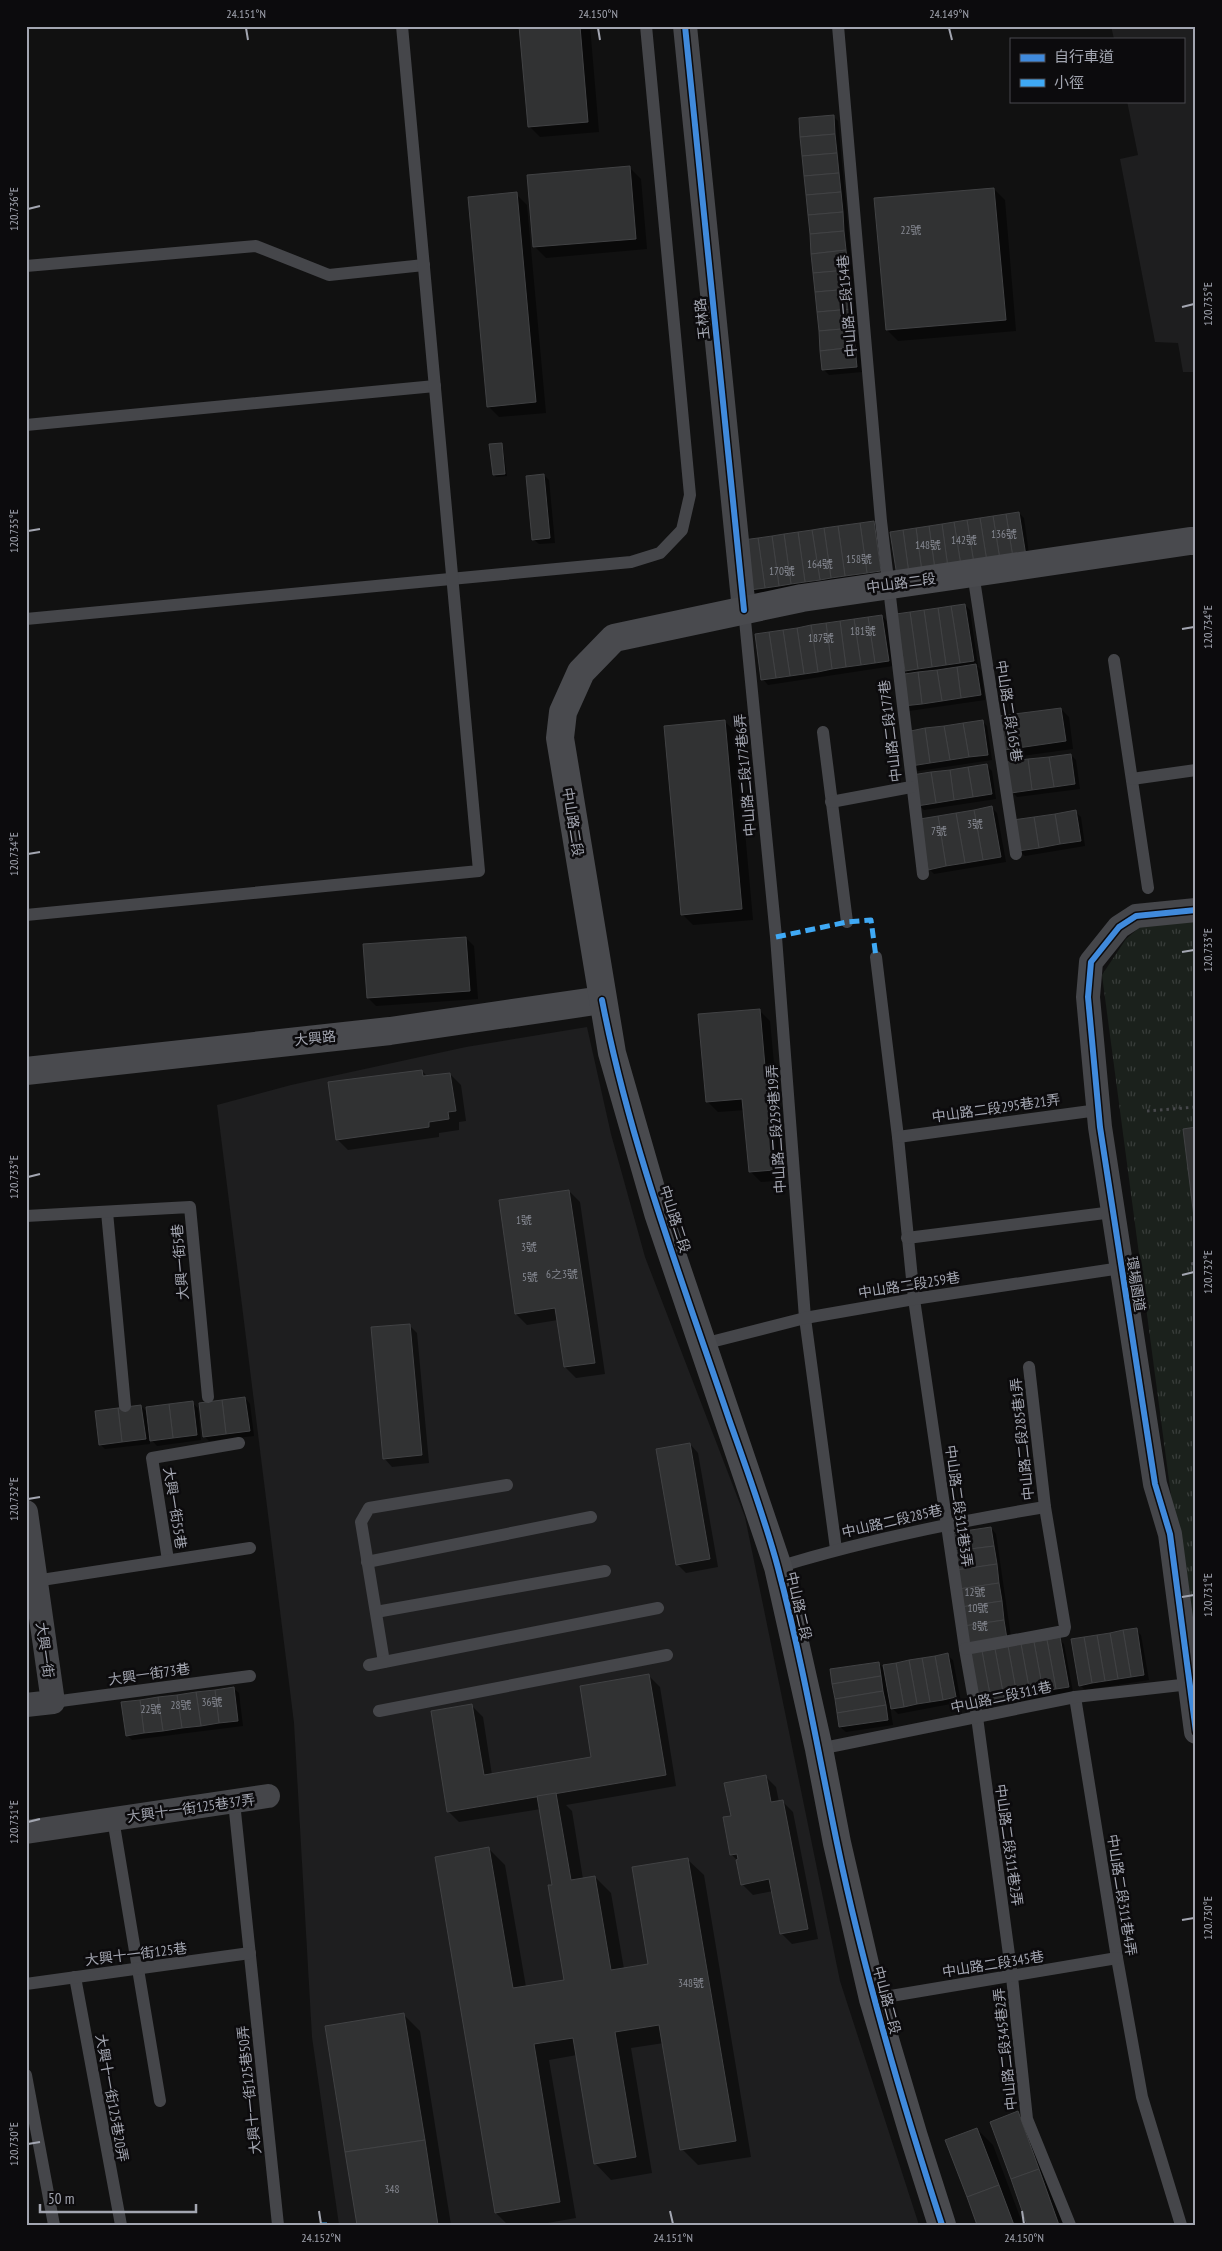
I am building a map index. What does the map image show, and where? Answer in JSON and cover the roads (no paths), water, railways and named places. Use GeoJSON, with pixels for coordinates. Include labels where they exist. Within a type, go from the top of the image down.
{"type":"FeatureCollection","features":[{"type":"Feature","properties":{"kind":"main road","name":"中山路二段"},"geometry":{"type":"LineString","coordinates":[[942,2225],[873,1999],[837,1843],[819,1749],[778,1567],[658,1213],[612,1054],[560,738],[562,712],[581,672],[614,638],[744,610],[888,584],[1196,540]]}},
{"type":"Feature","properties":{"kind":"main road","name":"大興路"},"geometry":{"type":"LineString","coordinates":[[26,1070],[390,1031],[602,1000]]}},
{"type":"Feature","properties":{"kind":"street","name":"玉林路"},"geometry":{"type":"LineString","coordinates":[[685,26],[744,610]]}},
{"type":"Feature","properties":{"kind":"street","name":"環場園道"},"geometry":{"type":"LineString","coordinates":[[1196,910],[1136,916],[1119,927],[1106,940],[1091,962],[1088,997],[1098,1110],[1121,1268],[1155,1484],[1170,1534],[1196,1732]]}},
{"type":"Feature","properties":{"kind":"street","name":"大興一街"},"geometry":{"type":"LineString","coordinates":[[26,1512],[53,1702]]}},
{"type":"Feature","properties":{"kind":"street"},"geometry":{"type":"LineString","coordinates":[[26,1704],[53,1702]]}},
{"type":"Feature","properties":{"kind":"street","name":"大興十一街125巷37弄"},"geometry":{"type":"LineString","coordinates":[[26,1832],[268,1796]]}},
{"type":"Feature","properties":{"kind":"lane"},"geometry":{"type":"LineString","coordinates":[[26,916],[479,871],[402,26]]}},
{"type":"Feature","properties":{"kind":"lane"},"geometry":{"type":"LineString","coordinates":[[26,619],[631,562],[660,553],[682,530],[690,495],[646,26]]}},
{"type":"Feature","properties":{"kind":"lane","name":"中山路二段154巷"},"geometry":{"type":"LineString","coordinates":[[838,26],[888,584]]}},
{"type":"Feature","properties":{"kind":"lane"},"geometry":{"type":"LineString","coordinates":[[26,266],[256,246],[329,275],[424,266]]}},
{"type":"Feature","properties":{"kind":"lane"},"geometry":{"type":"LineString","coordinates":[[26,425],[435,386]]}},
{"type":"Feature","properties":{"kind":"lane","name":"中山路二段165巷"},"geometry":{"type":"LineString","coordinates":[[973,573],[1016,854]]}},
{"type":"Feature","properties":{"kind":"lane","name":"中山路二段177巷"},"geometry":{"type":"LineString","coordinates":[[888,584],[923,874]]}},
{"type":"Feature","properties":{"kind":"lane","name":"中山路二段177巷6弄"},"geometry":{"type":"LineString","coordinates":[[744,610],[776,937]]}},
{"type":"Feature","properties":{"kind":"lane"},"geometry":{"type":"LineString","coordinates":[[1114,660],[1148,888]]}},
{"type":"Feature","properties":{"kind":"lane"},"geometry":{"type":"LineString","coordinates":[[823,732],[848,922]]}},
{"type":"Feature","properties":{"kind":"lane"},"geometry":{"type":"LineString","coordinates":[[1132,779],[1196,770]]}},
{"type":"Feature","properties":{"kind":"lane"},"geometry":{"type":"LineString","coordinates":[[832,802],[911,787]]}},
{"type":"Feature","properties":{"kind":"lane","name":"中山路二段259巷19弄"},"geometry":{"type":"LineString","coordinates":[[776,937],[806,1318],[836,1549]]}},
{"type":"Feature","properties":{"kind":"lane"},"geometry":{"type":"LineString","coordinates":[[876,957],[898,1137],[914,1298]]}},
{"type":"Feature","properties":{"kind":"lane","name":"中山路二段295巷21弄"},"geometry":{"type":"LineString","coordinates":[[898,1137],[1098,1110]]}},
{"type":"Feature","properties":{"kind":"lane","name":"大興一街5巷"},"geometry":{"type":"LineString","coordinates":[[26,1216],[190,1207],[208,1397]]}},
{"type":"Feature","properties":{"kind":"lane"},"geometry":{"type":"LineString","coordinates":[[107,1212],[125,1406]]}},
{"type":"Feature","properties":{"kind":"lane"},"geometry":{"type":"LineString","coordinates":[[907,1238],[1113,1212]]}},
{"type":"Feature","properties":{"kind":"lane","name":"中山路二段259巷"},"geometry":{"type":"LineString","coordinates":[[703,1344],[806,1318],[914,1298],[1121,1268]]}},
{"type":"Feature","properties":{"kind":"lane","name":"中山路二段311巷3弄"},"geometry":{"type":"LineString","coordinates":[[914,1298],[946,1524],[977,1717]]}},
{"type":"Feature","properties":{"kind":"lane","name":"中山路二段285巷1弄"},"geometry":{"type":"LineString","coordinates":[[965,1649],[1064,1631],[1065,1627],[1045,1507],[1029,1367]]}},
{"type":"Feature","properties":{"kind":"lane","name":"大興一街55巷"},"geometry":{"type":"LineString","coordinates":[[168,1560],[152,1458],[239,1443]]}},
{"type":"Feature","properties":{"kind":"lane"},"geometry":{"type":"LineString","coordinates":[[384,1662],[361,1522],[369,1508],[507,1485]]}},
{"type":"Feature","properties":{"kind":"lane","name":"中山路二段285巷"},"geometry":{"type":"LineString","coordinates":[[778,1567],[836,1549],[946,1524],[1045,1507]]}},
{"type":"Feature","properties":{"kind":"lane"},"geometry":{"type":"LineString","coordinates":[[367,1562],[591,1517]]}},
{"type":"Feature","properties":{"kind":"lane","name":"大興一街55巷"},"geometry":{"type":"LineString","coordinates":[[35,1581],[250,1548]]}},
{"type":"Feature","properties":{"kind":"lane"},"geometry":{"type":"LineString","coordinates":[[376,1612],[605,1572]]}},
{"type":"Feature","properties":{"kind":"lane"},"geometry":{"type":"LineString","coordinates":[[369,1666],[658,1608]]}},
{"type":"Feature","properties":{"kind":"lane"},"geometry":{"type":"LineString","coordinates":[[380,1711],[666,1655]]}},
{"type":"Feature","properties":{"kind":"lane","name":"大興一街73巷"},"geometry":{"type":"LineString","coordinates":[[53,1702],[250,1676]]}},
{"type":"Feature","properties":{"kind":"lane","name":"中山路二段311巷"},"geometry":{"type":"LineString","coordinates":[[819,1749],[1075,1697],[1190,1684]]}},
{"type":"Feature","properties":{"kind":"lane","name":"中山路二段311巷4弄"},"geometry":{"type":"LineString","coordinates":[[1075,1697],[1117,1958],[1142,2097],[1181,2225]]}},
{"type":"Feature","properties":{"kind":"lane","name":"中山路二段311巷2弄"},"geometry":{"type":"LineString","coordinates":[[977,1717],[1012,1977]]}},
{"type":"Feature","properties":{"kind":"lane","name":"大興十一街125巷50弄"},"geometry":{"type":"LineString","coordinates":[[234,1802],[278,2225]]}},
{"type":"Feature","properties":{"kind":"lane","name":"大興十一街125巷37弄"},"geometry":{"type":"LineString","coordinates":[[113,1819],[160,2101]]}},
{"type":"Feature","properties":{"kind":"lane","name":"大興十一街125巷"},"geometry":{"type":"LineString","coordinates":[[26,1984],[250,1953]]}},
{"type":"Feature","properties":{"kind":"lane","name":"中山路二段345巷"},"geometry":{"type":"LineString","coordinates":[[873,1999],[1117,1958]]}},
{"type":"Feature","properties":{"kind":"lane","name":"大興十一街125巷20弄"},"geometry":{"type":"LineString","coordinates":[[75,1977],[120,2225]]}},
{"type":"Feature","properties":{"kind":"lane","name":"中山路二段345巷2弄"},"geometry":{"type":"LineString","coordinates":[[1012,1977],[1027,2119],[1070,2225]]}},
{"type":"Feature","properties":{"kind":"lane"},"geometry":{"type":"LineString","coordinates":[[26,2075],[54,2225]]}}]}
